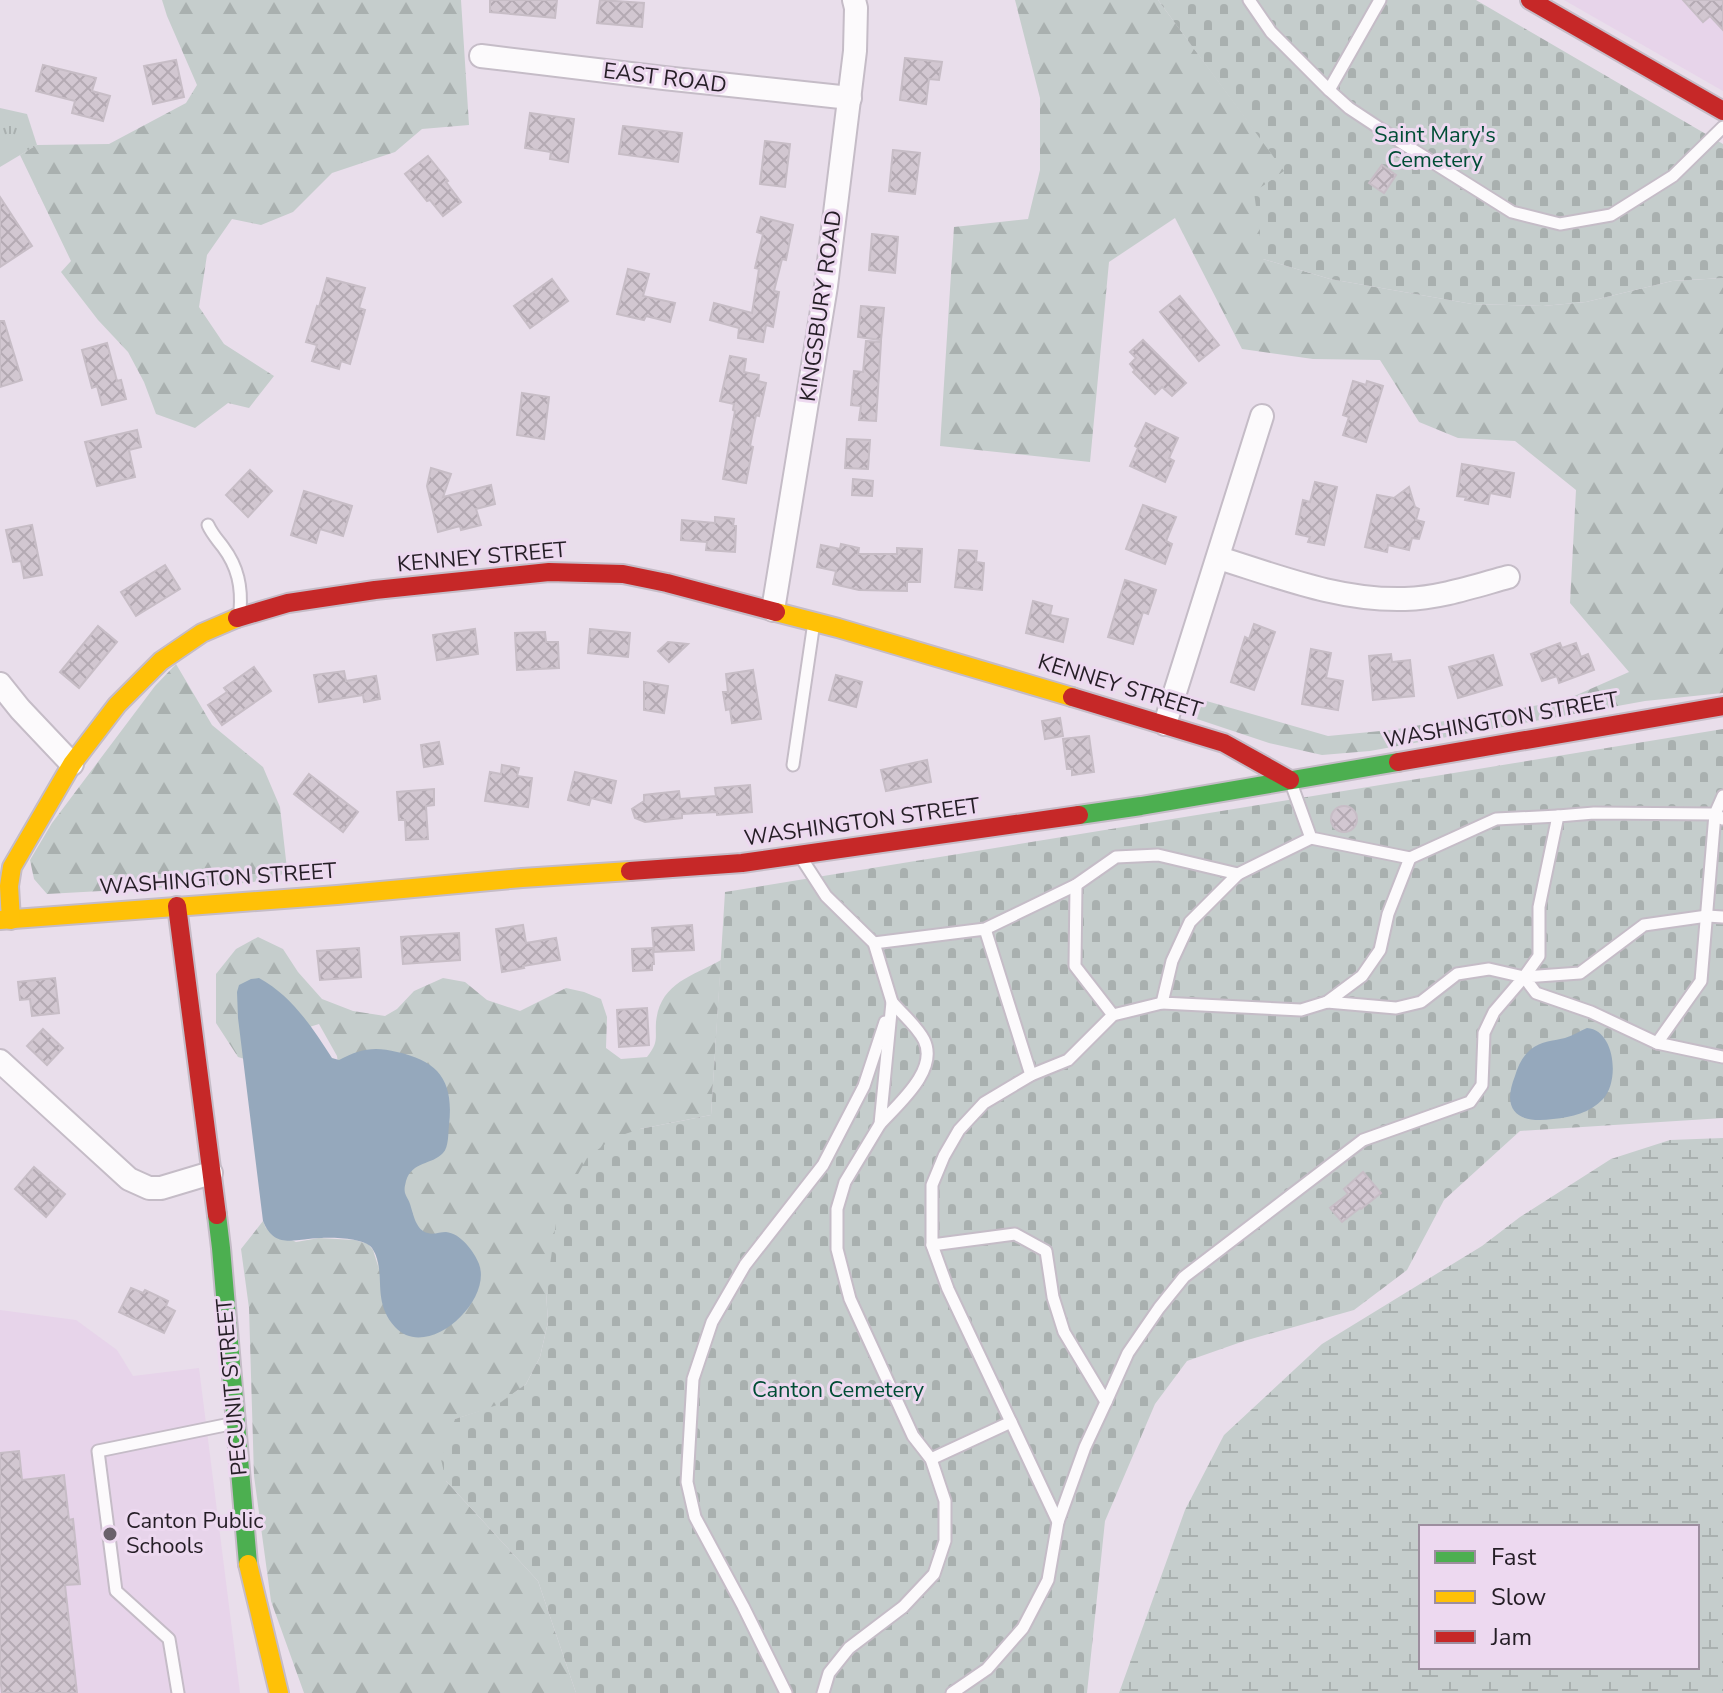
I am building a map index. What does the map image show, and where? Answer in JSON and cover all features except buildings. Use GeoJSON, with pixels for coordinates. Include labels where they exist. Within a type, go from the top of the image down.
{"type":"FeatureCollection","features":[{"type":"Feature","properties":{"kind":"street","name":"KINGSBURY ROAD"},"geometry":{"type":"LineString","coordinates":[[773,610],[826,286],[855,51],[854,0]]}},
{"type":"Feature","properties":{"kind":"street"},"geometry":{"type":"LineString","coordinates":[[1530,0],[1723,111]]}},
{"type":"Feature","properties":{"kind":"street","name":"EAST ROAD"},"geometry":{"type":"LineString","coordinates":[[481,56],[850,98]]}},
{"type":"Feature","properties":{"kind":"street"},"geometry":{"type":"LineString","coordinates":[[1165,724],[1262,416]]}},
{"type":"Feature","properties":{"kind":"street"},"geometry":{"type":"LineString","coordinates":[[1219,558],[1322,590],[1361,598],[1407,599],[1460,591],[1508,577]]}},
{"type":"Feature","properties":{"kind":"street","name":"KENNEY STREET"},"geometry":{"type":"LineString","coordinates":[[6,920],[12,867],[72,764],[117,705],[161,661],[202,633],[240,616],[288,603],[375,590],[549,572],[623,574],[667,583],[773,610],[1165,724],[1224,743],[1290,780]]}},
{"type":"Feature","properties":{"kind":"street"},"geometry":{"type":"LineString","coordinates":[[0,684],[72,764]]}},
{"type":"Feature","properties":{"kind":"street","name":"WASHINGTON STREET"},"geometry":{"type":"LineString","coordinates":[[6,920],[742,863],[1141,806],[1723,706]]}},
{"type":"Feature","properties":{"kind":"street","name":"PECUNIT STREET"},"geometry":{"type":"LineString","coordinates":[[177,906],[221,1248],[248,1563],[279,1693]]}},
{"type":"Feature","properties":{"kind":"street"},"geometry":{"type":"LineString","coordinates":[[7,1071],[129,1179],[149,1188],[161,1188],[211,1173]]}},
{"type":"Feature","properties":{"kind":"lane"},"geometry":{"type":"LineString","coordinates":[[1249,0],[1271,32],[1349,108],[1512,212],[1560,224],[1611,215],[1673,176],[1723,127]]}},
{"type":"Feature","properties":{"kind":"lane"},"geometry":{"type":"LineString","coordinates":[[1329,90],[1380,0]]}},
{"type":"Feature","properties":{"kind":"lane"},"geometry":{"type":"LineString","coordinates":[[208,525],[238,573],[240,616]]}},
{"type":"Feature","properties":{"kind":"lane"},"geometry":{"type":"LineString","coordinates":[[793,765],[814,622]]}},
{"type":"Feature","properties":{"kind":"lane"},"geometry":{"type":"LineString","coordinates":[[1290,780],[1311,838]]}},
{"type":"Feature","properties":{"kind":"lane"},"geometry":{"type":"LineString","coordinates":[[1657,1043],[1701,981],[1723,796]]}},
{"type":"Feature","properties":{"kind":"lane"},"geometry":{"type":"LineString","coordinates":[[1162,1003],[1172,961],[1190,922],[1238,874],[1311,838],[1410,858],[1496,819],[1594,813],[1719,816]]}},
{"type":"Feature","properties":{"kind":"lane"},"geometry":{"type":"LineString","coordinates":[[952,1693],[987,1669],[1023,1628],[1048,1580],[1058,1522],[1085,1447],[1128,1353],[1184,1277],[1363,1140],[1470,1102],[1482,1085],[1484,1033],[1494,1012],[1539,956],[1539,907],[1558,816]]}},
{"type":"Feature","properties":{"kind":"lane"},"geometry":{"type":"LineString","coordinates":[[800,855],[826,896],[874,943],[892,1002],[880,1124]]}},
{"type":"Feature","properties":{"kind":"lane"},"geometry":{"type":"LineString","coordinates":[[874,943],[985,929],[1076,885],[1116,857],[1158,855],[1238,874]]}},
{"type":"Feature","properties":{"kind":"lane"},"geometry":{"type":"LineString","coordinates":[[1058,1522],[948,1289],[932,1245],[932,1185],[944,1156],[959,1130],[984,1103],[1031,1075],[1068,1060],[1113,1015],[1162,1003],[1301,1010],[1327,1002],[1362,976],[1380,950],[1388,914],[1410,858]]}},
{"type":"Feature","properties":{"kind":"lane"},"geometry":{"type":"LineString","coordinates":[[1076,885],[1075,966],[1113,1015]]}},
{"type":"Feature","properties":{"kind":"lane"},"geometry":{"type":"LineString","coordinates":[[1327,1002],[1396,1008],[1421,1002],[1457,974],[1489,969],[1524,977],[1580,973],[1644,925],[1707,916],[1723,917]]}},
{"type":"Feature","properties":{"kind":"lane"},"geometry":{"type":"LineString","coordinates":[[985,929],[1031,1075]]}},
{"type":"Feature","properties":{"kind":"lane"},"geometry":{"type":"LineString","coordinates":[[1524,977],[1536,993],[1591,1012],[1657,1043],[1723,1057]]}},
{"type":"Feature","properties":{"kind":"lane"},"geometry":{"type":"LineString","coordinates":[[823,1693],[829,1673],[849,1648],[903,1607],[934,1574],[945,1541],[945,1501],[931,1459],[913,1436],[875,1356],[850,1299],[837,1249],[837,1209],[845,1182],[880,1124],[911,1089],[926,1065],[926,1044],[892,1002]]}},
{"type":"Feature","properties":{"kind":"lane"},"geometry":{"type":"LineString","coordinates":[[786,1693],[695,1517],[687,1482],[693,1379],[712,1322],[745,1265],[823,1165],[864,1086],[892,1002]]}},
{"type":"Feature","properties":{"kind":"lane"},"geometry":{"type":"LineString","coordinates":[[932,1245],[1015,1234],[1046,1251],[1053,1297],[1064,1332],[1106,1402]]}},
{"type":"Feature","properties":{"kind":"lane"},"geometry":{"type":"LineString","coordinates":[[931,1459],[1011,1422]]}},
{"type":"Feature","properties":{"kind":"lane"},"geometry":{"type":"LineString","coordinates":[[178,1693],[169,1639],[116,1591],[98,1451],[235,1423]]}},
{"type":"Feature","properties":{"kind":"shaded area"},"geometry":{"type":"Polygon","coordinates":[[[1564,0],[1723,0],[1723,91],[1564,0]]]}},
{"type":"Feature","properties":{"kind":"shaded area","name":"Canton Public Schools"},"geometry":{"type":"Polygon","coordinates":[[[0,1310],[76,1320],[117,1350],[133,1376],[199,1368],[240,1693],[0,1693],[0,1310]]]}},
{"type":"Feature","properties":{"kind":"green space"},"geometry":{"type":"Polygon","coordinates":[[[162,0],[461,0],[469,125],[422,129],[395,152],[332,173],[293,212],[261,225],[232,219],[207,255],[199,307],[224,344],[274,376],[249,408],[228,403],[195,428],[156,414],[128,352],[98,320],[61,272],[71,261],[20,155],[37,145],[109,144],[186,103],[197,85],[162,0]]]}},
{"type":"Feature","properties":{"kind":"green space"},"geometry":{"type":"Polygon","coordinates":[[[1015,0],[1158,0],[1285,171],[1263,259],[1330,279],[1472,304],[1543,306],[1586,302],[1672,281],[1723,278],[1723,693],[1645,701],[1370,751],[1322,755],[1269,743],[1197,719],[1203,700],[1328,736],[1391,730],[1563,701],[1629,672],[1570,603],[1576,490],[1515,441],[1458,438],[1419,422],[1380,360],[1313,359],[1242,349],[1175,218],[1109,262],[1090,462],[940,446],[954,227],[1028,219],[1040,170],[1040,98],[1015,0]]]}},
{"type":"Feature","properties":{"kind":"green space","name":"Saint Mary's Cemetery"},"geometry":{"type":"Polygon","coordinates":[[[1158,0],[1476,0],[1723,144],[1723,278],[1672,281],[1586,302],[1543,306],[1472,304],[1330,279],[1263,259],[1254,192],[1284,171],[1158,0]]]}},
{"type":"Feature","properties":{"kind":"green space"},"geometry":{"type":"Polygon","coordinates":[[[0,108],[27,114],[37,145],[0,167],[0,108]]]}},
{"type":"Feature","properties":{"kind":"green space"},"geometry":{"type":"Polygon","coordinates":[[[176,664],[212,725],[263,767],[280,807],[287,869],[278,878],[246,883],[47,894],[34,879],[30,860],[52,823],[155,686],[176,664]]]}},
{"type":"Feature","properties":{"kind":"green space","name":"Canton Cemetery"},"geometry":{"type":"Polygon","coordinates":[[[1723,729],[1723,1118],[1520,1131],[1444,1200],[1407,1270],[1354,1310],[1244,1341],[1187,1361],[1155,1404],[1105,1521],[1087,1693],[576,1693],[538,1581],[446,1481],[441,1459],[455,1419],[497,1405],[526,1384],[540,1357],[548,1322],[546,1292],[558,1210],[587,1158],[613,1138],[640,1129],[711,1115],[725,892],[1723,729]]]}},
{"type":"Feature","properties":{"kind":"green space"},"geometry":{"type":"Polygon","coordinates":[[[258,937],[283,949],[322,999],[353,1011],[385,1016],[397,1009],[414,991],[443,978],[465,982],[487,1000],[520,1011],[566,988],[584,992],[601,999],[607,1017],[606,1048],[621,1059],[647,1057],[655,1044],[659,1009],[670,990],[721,960],[711,1115],[640,1129],[546,1292],[548,1322],[540,1357],[526,1384],[497,1406],[455,1419],[446,1481],[538,1581],[576,1693],[304,1693],[271,1601],[254,1476],[249,1308],[241,1249],[263,1221],[266,1228],[296,1242],[319,1238],[368,1244],[379,1269],[337,1056],[319,1024],[293,1032],[258,1063],[238,1057],[216,1023],[216,974],[236,949],[258,937]]]}},
{"type":"Feature","properties":{"kind":"green space"},"geometry":{"type":"Polygon","coordinates":[[[1723,1138],[1723,1693],[1119,1693],[1185,1510],[1224,1435],[1322,1344],[1482,1246],[1520,1217],[1611,1159],[1670,1140],[1723,1138]]]}},
{"type":"Feature","properties":{"kind":"water"},"geometry":{"type":"Polygon","coordinates":[[[259,978],[291,1003],[332,1058],[339,1060],[361,1051],[381,1049],[424,1061],[441,1075],[449,1096],[450,1110],[446,1147],[438,1157],[413,1170],[406,1181],[405,1193],[424,1232],[451,1233],[466,1244],[479,1264],[481,1279],[467,1309],[439,1332],[424,1337],[408,1336],[395,1327],[383,1306],[377,1257],[368,1245],[340,1238],[280,1240],[263,1221],[237,992],[239,985],[259,978]]]}},
{"type":"Feature","properties":{"kind":"water"},"geometry":{"type":"Polygon","coordinates":[[[1587,1028],[1604,1037],[1612,1058],[1612,1081],[1603,1099],[1574,1115],[1541,1120],[1522,1117],[1512,1106],[1510,1098],[1517,1069],[1525,1056],[1538,1045],[1587,1028]]]}},
{"type":"Feature","properties":{"kind":"traffic: fast"},"geometry":{"type":"LineString","coordinates":[[1079,815],[1398,762]]}},
{"type":"Feature","properties":{"kind":"traffic: fast"},"geometry":{"type":"LineString","coordinates":[[217,1215],[248,1564]]}},
{"type":"Feature","properties":{"kind":"traffic: slow"},"geometry":{"type":"LineString","coordinates":[[776,612],[1072,697]]}},
{"type":"Feature","properties":{"kind":"traffic: slow"},"geometry":{"type":"LineString","coordinates":[[11,920],[9,886],[12,867],[72,764],[117,705],[161,661],[202,633],[237,618]]}},
{"type":"Feature","properties":{"kind":"traffic: slow"},"geometry":{"type":"LineString","coordinates":[[0,920],[630,871]]}},
{"type":"Feature","properties":{"kind":"traffic: slow"},"geometry":{"type":"LineString","coordinates":[[248,1564],[279,1693]]}},
{"type":"Feature","properties":{"kind":"traffic: jam"},"geometry":{"type":"LineString","coordinates":[[1530,0],[1723,111]]}},
{"type":"Feature","properties":{"kind":"traffic: jam"},"geometry":{"type":"LineString","coordinates":[[237,618],[288,603],[375,590],[549,572],[623,574],[776,612]]}},
{"type":"Feature","properties":{"kind":"traffic: jam"},"geometry":{"type":"LineString","coordinates":[[1072,697],[1224,743],[1290,780]]}},
{"type":"Feature","properties":{"kind":"traffic: jam"},"geometry":{"type":"LineString","coordinates":[[1398,762],[1723,706]]}},
{"type":"Feature","properties":{"kind":"traffic: jam"},"geometry":{"type":"LineString","coordinates":[[630,871],[742,863],[1079,815]]}},
{"type":"Feature","properties":{"kind":"traffic: jam"},"geometry":{"type":"LineString","coordinates":[[177,906],[217,1215]]}},
{"type":"Feature","properties":{"kind":"place","name":"Canton Public Schools"},"geometry":{"type":"Point","coordinates":[110,1534]}}]}
